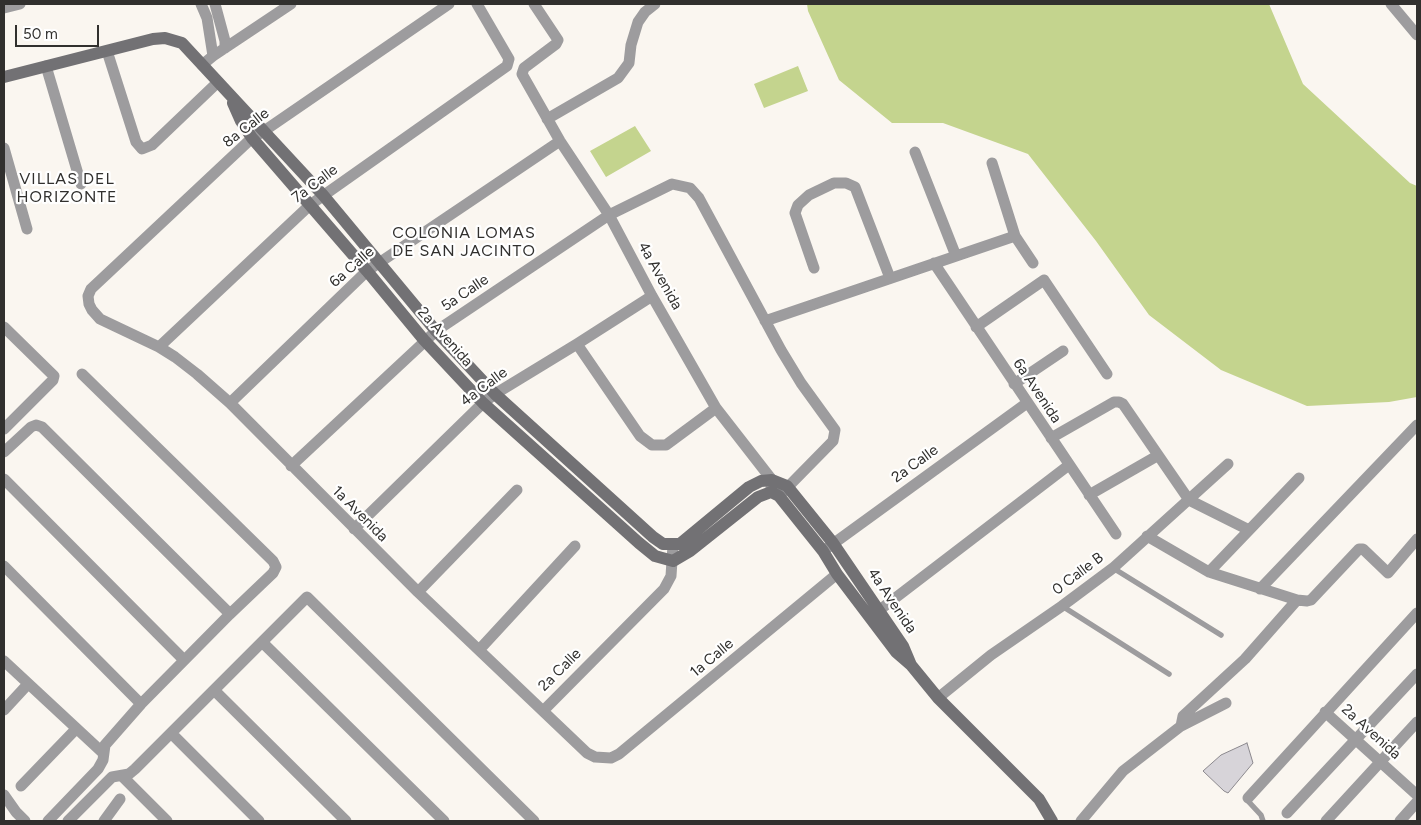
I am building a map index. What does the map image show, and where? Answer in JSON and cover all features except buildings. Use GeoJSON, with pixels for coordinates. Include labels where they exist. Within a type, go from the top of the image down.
{"type":"FeatureCollection","features":[{"type":"Feature","properties":{"kind":"street"},"geometry":{"type":"LineString","coordinates":[[4,8],[20,4]]}},
{"type":"Feature","properties":{"kind":"street"},"geometry":{"type":"LineString","coordinates":[[201,4],[208,18],[213,56]]}},
{"type":"Feature","properties":{"kind":"street"},"geometry":{"type":"LineString","coordinates":[[215,4],[225,41],[225,48]]}},
{"type":"Feature","properties":{"kind":"street"},"geometry":{"type":"LineString","coordinates":[[202,65],[291,4]]}},
{"type":"Feature","properties":{"kind":"street","name":"8a Calle"},"geometry":{"type":"LineString","coordinates":[[88,304],[88,296],[91,289],[252,138],[449,4]]}},
{"type":"Feature","properties":{"kind":"street","name":"7a Calle"},"geometry":{"type":"LineString","coordinates":[[159,347],[310,205],[506,66],[510,59],[477,4]]}},
{"type":"Feature","properties":{"kind":"street","name":"4a Avenida"},"geometry":{"type":"LineString","coordinates":[[534,4],[558,40],[556,44],[522,71],[547,119],[560,142],[609,215],[652,296],[716,408],[823,551],[837,574],[875,614]]}},
{"type":"Feature","properties":{"kind":"street"},"geometry":{"type":"LineString","coordinates":[[547,119],[618,78],[629,63],[631,45],[638,22],[645,12],[655,4]]}},
{"type":"Feature","properties":{"kind":"street"},"geometry":{"type":"LineString","coordinates":[[1391,4],[1417,35]]}},
{"type":"Feature","properties":{"kind":"street","name":"2a Avenida"},"geometry":{"type":"LineString","coordinates":[[107,51],[153,39],[165,38],[182,43],[323,195],[436,331],[495,394],[654,538],[663,544],[674,545]]}},
{"type":"Feature","properties":{"kind":"street"},"geometry":{"type":"LineString","coordinates":[[4,77],[107,51],[136,142],[142,149],[152,144],[218,82]]}},
{"type":"Feature","properties":{"kind":"street"},"geometry":{"type":"LineString","coordinates":[[46,66],[81,184]]}},
{"type":"Feature","properties":{"kind":"street","name":"2a Avenida"},"geometry":{"type":"LineString","coordinates":[[231,96],[241,120],[252,138],[424,340],[483,403],[639,543],[655,556],[673,561]]}},
{"type":"Feature","properties":{"kind":"street","name":"6a Calle"},"geometry":{"type":"LineString","coordinates":[[230,403],[367,271],[560,142]]}},
{"type":"Feature","properties":{"kind":"street"},"geometry":{"type":"LineString","coordinates":[[4,148],[27,229]]}},
{"type":"Feature","properties":{"kind":"street"},"geometry":{"type":"LineString","coordinates":[[915,152],[956,256]]}},
{"type":"Feature","properties":{"kind":"street"},"geometry":{"type":"LineString","coordinates":[[992,162],[1015,236],[1033,263]]}},
{"type":"Feature","properties":{"kind":"street"},"geometry":{"type":"LineString","coordinates":[[814,268],[795,212],[798,205],[809,195],[834,183],[846,183],[855,186],[890,278]]}},
{"type":"Feature","properties":{"kind":"street","name":"5a Calle"},"geometry":{"type":"LineString","coordinates":[[291,466],[424,340],[436,331],[609,215],[672,184],[690,188],[699,198],[765,321]]}},
{"type":"Feature","properties":{"kind":"street"},"geometry":{"type":"LineString","coordinates":[[673,561],[690,551],[758,497],[778,490],[833,441],[835,430],[800,383],[765,321],[1015,236]]}},
{"type":"Feature","properties":{"kind":"street","name":"6a Avenida"},"geometry":{"type":"LineString","coordinates":[[934,263],[1116,534]]}},
{"type":"Feature","properties":{"kind":"street"},"geometry":{"type":"LineString","coordinates":[[976,327],[1043,280],[1108,374]]}},
{"type":"Feature","properties":{"kind":"street","name":"4a Calle"},"geometry":{"type":"LineString","coordinates":[[354,529],[483,403],[652,296]]}},
{"type":"Feature","properties":{"kind":"street","name":"1a Avenida"},"geometry":{"type":"LineString","coordinates":[[88,304],[100,319],[159,347],[175,357],[230,403],[418,592],[543,711],[588,753],[595,757],[603,758]]}},
{"type":"Feature","properties":{"kind":"street"},"geometry":{"type":"LineString","coordinates":[[4,327],[54,376],[53,380],[6,422]]}},
{"type":"Feature","properties":{"kind":"street"},"geometry":{"type":"LineString","coordinates":[[577,344],[640,436],[652,445],[666,445],[716,408]]}},
{"type":"Feature","properties":{"kind":"street"},"geometry":{"type":"LineString","coordinates":[[1014,384],[1063,351]]}},
{"type":"Feature","properties":{"kind":"street"},"geometry":{"type":"LineString","coordinates":[[48,821],[98,769],[103,760],[105,745],[141,704],[273,573],[276,567],[274,561],[82,374]]}},
{"type":"Feature","properties":{"kind":"street"},"geometry":{"type":"LineString","coordinates":[[1051,438],[1114,402],[1119,402],[1189,500],[1249,530]]}},
{"type":"Feature","properties":{"kind":"street","name":"2a Calle"},"geometry":{"type":"LineString","coordinates":[[823,551],[1027,403]]}},
{"type":"Feature","properties":{"kind":"street"},"geometry":{"type":"LineString","coordinates":[[4,452],[31,427],[36,425],[42,426],[230,614]]}},
{"type":"Feature","properties":{"kind":"street"},"geometry":{"type":"LineString","coordinates":[[1260,589],[1417,425]]}},
{"type":"Feature","properties":{"kind":"street"},"geometry":{"type":"LineString","coordinates":[[1089,495],[1157,456]]}},
{"type":"Feature","properties":{"kind":"street"},"geometry":{"type":"LineString","coordinates":[[875,614],[1069,464]]}},
{"type":"Feature","properties":{"kind":"street","name":"0 Calle B"},"geometry":{"type":"LineString","coordinates":[[938,698],[991,655],[1113,568],[1146,536],[1228,464]]}},
{"type":"Feature","properties":{"kind":"street"},"geometry":{"type":"LineString","coordinates":[[1209,572],[1299,478]]}},
{"type":"Feature","properties":{"kind":"street"},"geometry":{"type":"LineString","coordinates":[[4,479],[184,660]]}},
{"type":"Feature","properties":{"kind":"street"},"geometry":{"type":"LineString","coordinates":[[674,545],[680,544],[749,487],[761,481],[778,490]]}},
{"type":"Feature","properties":{"kind":"street"},"geometry":{"type":"LineString","coordinates":[[418,592],[517,490]]}},
{"type":"Feature","properties":{"kind":"street","name":"4a Avenida"},"geometry":{"type":"LineString","coordinates":[[778,490],[833,544],[896,652],[911,665],[938,698],[1039,799],[1052,821]]}},
{"type":"Feature","properties":{"kind":"street"},"geometry":{"type":"LineString","coordinates":[[1146,536],[1209,572],[1302,601],[1311,600],[1360,549],[1363,549],[1388,573],[1417,539]]}},
{"type":"Feature","properties":{"kind":"street","name":"2a Calle"},"geometry":{"type":"LineString","coordinates":[[543,711],[664,589],[671,576],[674,545]]}},
{"type":"Feature","properties":{"kind":"street"},"geometry":{"type":"LineString","coordinates":[[479,650],[575,546]]}},
{"type":"Feature","properties":{"kind":"street"},"geometry":{"type":"LineString","coordinates":[[4,566],[141,704]]}},
{"type":"Feature","properties":{"kind":"street","name":"1a Calle"},"geometry":{"type":"LineString","coordinates":[[603,758],[611,758],[619,754],[837,574]]}},
{"type":"Feature","properties":{"kind":"street"},"geometry":{"type":"LineString","coordinates":[[68,821],[112,777],[129,774],[135,769],[307,597],[534,821]]}},
{"type":"Feature","properties":{"kind":"street"},"geometry":{"type":"LineString","coordinates":[[1181,726],[1183,716],[1245,659],[1302,601]]}},
{"type":"Feature","properties":{"kind":"street"},"geometry":{"type":"LineString","coordinates":[[1248,798],[1417,613]]}},
{"type":"Feature","properties":{"kind":"street"},"geometry":{"type":"LineString","coordinates":[[262,642],[444,821]]}},
{"type":"Feature","properties":{"kind":"street"},"geometry":{"type":"LineString","coordinates":[[4,661],[103,753]]}},
{"type":"Feature","properties":{"kind":"street"},"geometry":{"type":"LineString","coordinates":[[1287,813],[1417,674]]}},
{"type":"Feature","properties":{"kind":"street"},"geometry":{"type":"LineString","coordinates":[[4,710],[28,684]]}},
{"type":"Feature","properties":{"kind":"street"},"geometry":{"type":"LineString","coordinates":[[214,690],[346,821]]}},
{"type":"Feature","properties":{"kind":"street"},"geometry":{"type":"LineString","coordinates":[[1082,821],[1123,771],[1181,726],[1226,703]]}},
{"type":"Feature","properties":{"kind":"street","name":"2a Avenida"},"geometry":{"type":"LineString","coordinates":[[1325,712],[1417,795]]}},
{"type":"Feature","properties":{"kind":"street"},"geometry":{"type":"LineString","coordinates":[[1326,821],[1417,722]]}},
{"type":"Feature","properties":{"kind":"street"},"geometry":{"type":"LineString","coordinates":[[21,786],[76,729]]}},
{"type":"Feature","properties":{"kind":"street"},"geometry":{"type":"LineString","coordinates":[[171,733],[259,821]]}},
{"type":"Feature","properties":{"kind":"street"},"geometry":{"type":"LineString","coordinates":[[122,776],[167,821]]}},
{"type":"Feature","properties":{"kind":"street"},"geometry":{"type":"LineString","coordinates":[[4,795],[25,821]]}},
{"type":"Feature","properties":{"kind":"street"},"geometry":{"type":"LineString","coordinates":[[104,821],[120,798]]}},
{"type":"Feature","properties":{"kind":"street"},"geometry":{"type":"LineString","coordinates":[[1400,821],[1417,802]]}},
{"type":"Feature","properties":{"kind":"lane"},"geometry":{"type":"LineString","coordinates":[[1113,568],[1221,635]]}},
{"type":"Feature","properties":{"kind":"lane"},"geometry":{"type":"LineString","coordinates":[[1062,606],[1169,674]]}},
{"type":"Feature","properties":{"kind":"lane"},"geometry":{"type":"LineString","coordinates":[[1248,798],[1248,801],[1261,815],[1263,821]]}},
{"type":"Feature","properties":{"kind":"green space"},"geometry":{"type":"Polygon","coordinates":[[[807,4],[1269,4],[1303,84],[1410,183],[1417,186],[1417,397],[1389,402],[1307,406],[1221,370],[1149,315],[1096,241],[1028,154],[943,123],[892,123],[839,80],[808,11],[807,4]]]}},
{"type":"Feature","properties":{"kind":"green space"},"geometry":{"type":"Polygon","coordinates":[[[798,66],[808,91],[764,108],[754,84],[798,66]]]}},
{"type":"Feature","properties":{"kind":"green space"},"geometry":{"type":"Polygon","coordinates":[[[635,126],[651,151],[606,177],[590,151],[635,126]]]}},
{"type":"Feature","properties":{"kind":"district","name":"VILLAS DEL HORIZONTE"},"geometry":{"type":"Point","coordinates":[67,188]}},
{"type":"Feature","properties":{"kind":"district","name":"COLONIA LOMAS DE SAN JACINTO"},"geometry":{"type":"Point","coordinates":[464,242]}}]}
